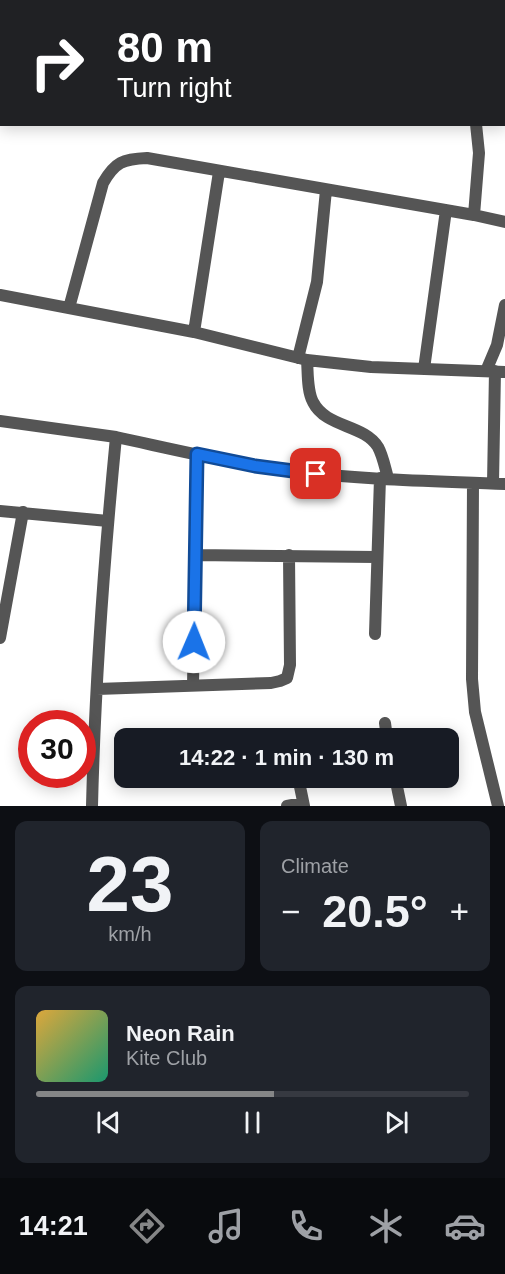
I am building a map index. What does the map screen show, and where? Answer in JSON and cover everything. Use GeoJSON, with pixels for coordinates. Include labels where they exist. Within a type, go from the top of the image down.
{"type":"FeatureCollection","features":[{"type":"Feature","properties":{"kind":"street"},"geometry":{"type":"LineString","coordinates":[[474,215],[479,153],[476,126]]}},
{"type":"Feature","properties":{"kind":"street"},"geometry":{"type":"LineString","coordinates":[[69,308],[103,183],[110,170],[121,162],[147,158],[505,222]]}},
{"type":"Feature","properties":{"kind":"street"},"geometry":{"type":"LineString","coordinates":[[194,332],[219,172]]}},
{"type":"Feature","properties":{"kind":"street"},"geometry":{"type":"LineString","coordinates":[[326,190],[317,282],[302,359],[313,403],[330,419],[372,440],[381,454],[384,478],[376,557],[375,634]]}},
{"type":"Feature","properties":{"kind":"street"},"geometry":{"type":"LineString","coordinates":[[424,369],[446,210]]}},
{"type":"Feature","properties":{"kind":"street"},"geometry":{"type":"LineString","coordinates":[[0,295],[194,332],[302,359],[371,367],[495,371]]}},
{"type":"Feature","properties":{"kind":"street"},"geometry":{"type":"LineString","coordinates":[[0,421],[116,437],[297,472],[499,483],[495,371],[497,345],[505,305]]}},
{"type":"Feature","properties":{"kind":"street"},"geometry":{"type":"LineString","coordinates":[[92,806],[97,689],[116,437]]}},
{"type":"Feature","properties":{"kind":"street"},"geometry":{"type":"LineString","coordinates":[[193,685],[197,454]]}},
{"type":"Feature","properties":{"kind":"street"},"geometry":{"type":"LineString","coordinates":[[473,483],[472,679],[475,712],[498,806]]}},
{"type":"Feature","properties":{"kind":"street"},"geometry":{"type":"LineString","coordinates":[[0,511],[108,521]]}},
{"type":"Feature","properties":{"kind":"street"},"geometry":{"type":"LineString","coordinates":[[0,638],[3,601],[23,512]]}},
{"type":"Feature","properties":{"kind":"street"},"geometry":{"type":"LineString","coordinates":[[195,555],[376,557]]}},
{"type":"Feature","properties":{"kind":"street"},"geometry":{"type":"LineString","coordinates":[[97,689],[271,683],[287,678],[290,665],[289,555]]}},
{"type":"Feature","properties":{"kind":"street"},"geometry":{"type":"LineString","coordinates":[[384,723],[385,728]]}},
{"type":"Feature","properties":{"kind":"street"},"geometry":{"type":"LineString","coordinates":[[287,806],[303,805],[300,788]]}},
{"type":"Feature","properties":{"kind":"street"},"geometry":{"type":"LineString","coordinates":[[397,788],[401,806]]}},
{"type":"Feature","properties":{"kind":"route"},"geometry":{"type":"LineString","coordinates":[[194,642],[197,454],[255,466],[316,474]]}}]}
